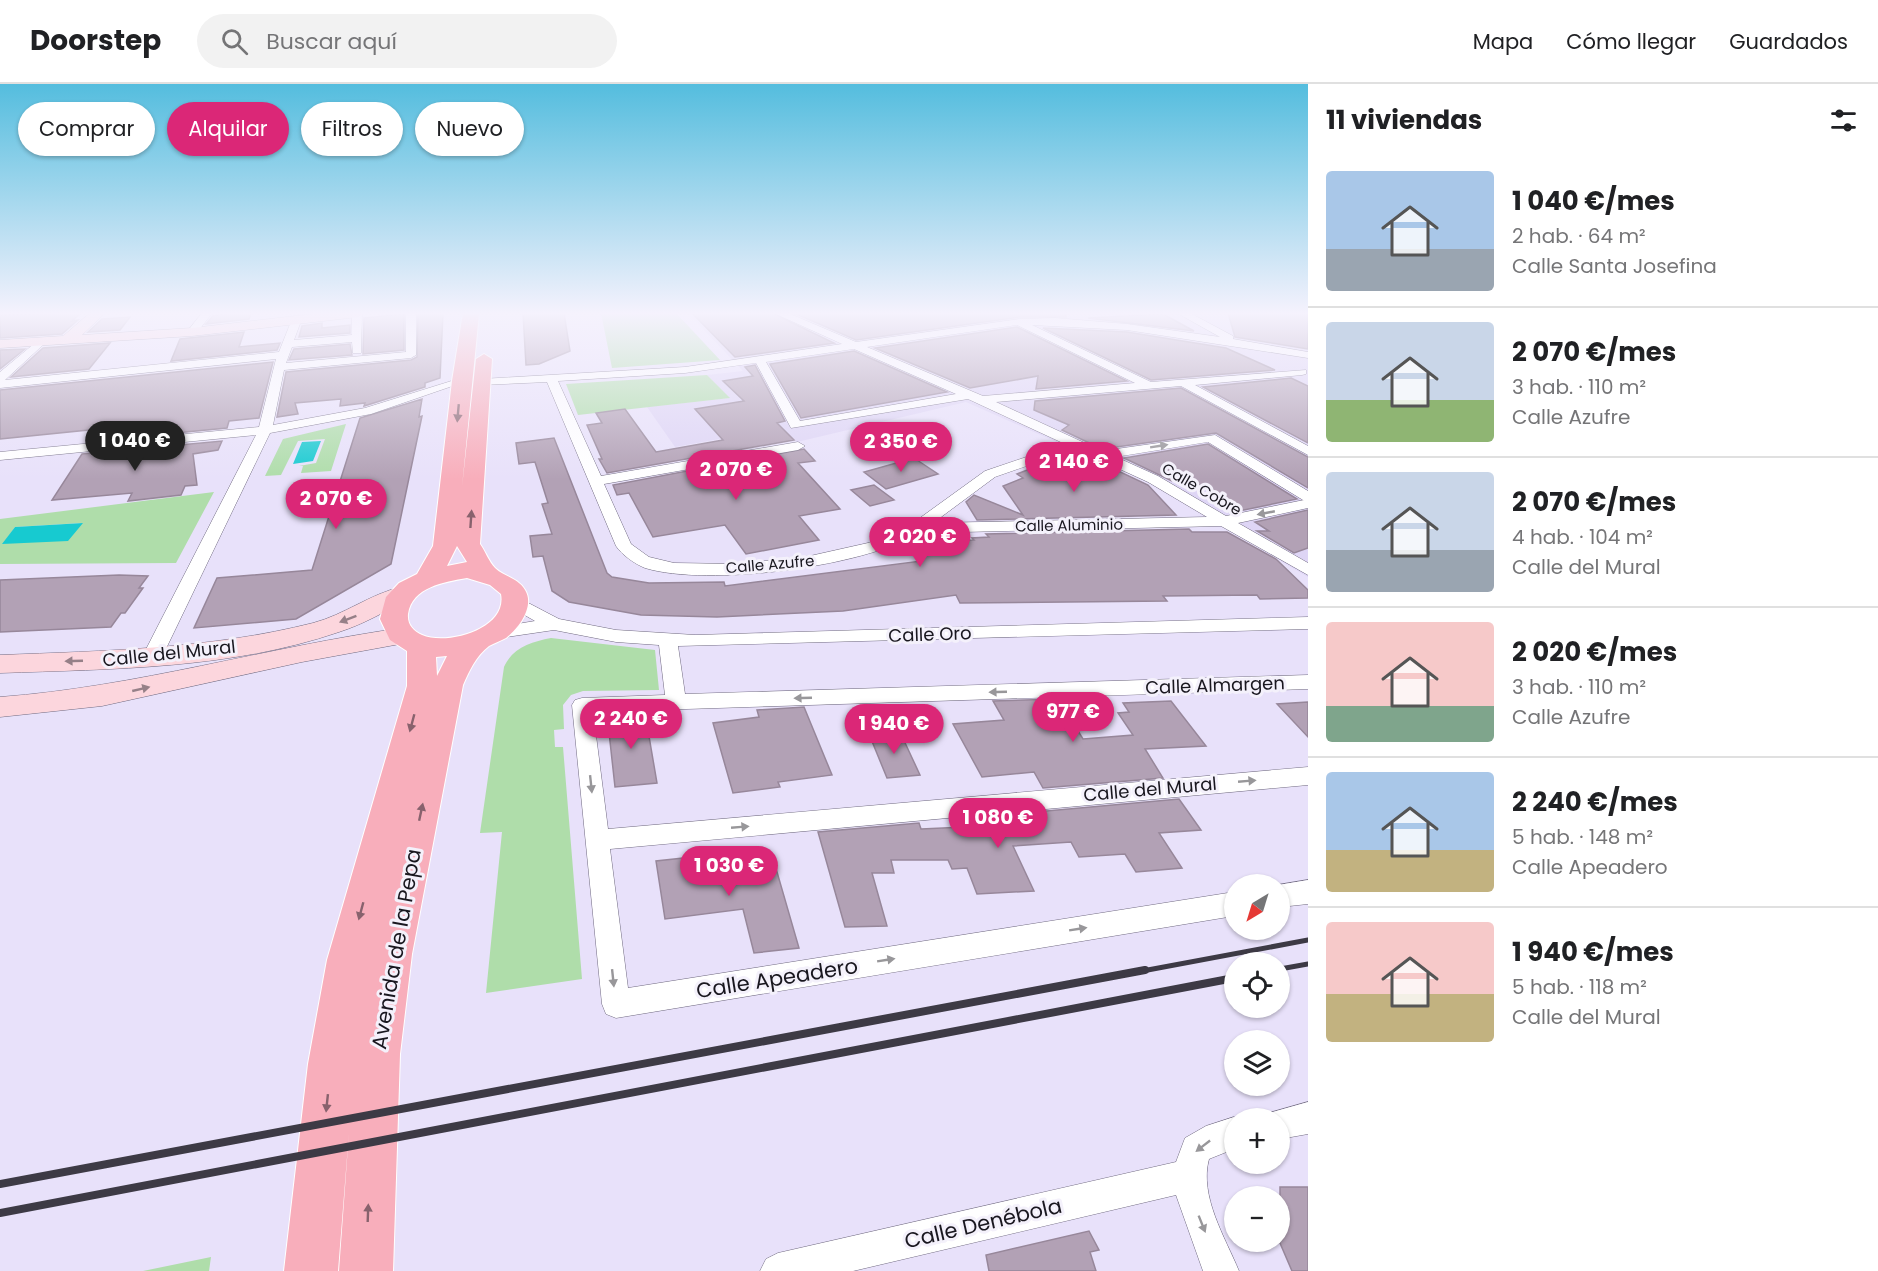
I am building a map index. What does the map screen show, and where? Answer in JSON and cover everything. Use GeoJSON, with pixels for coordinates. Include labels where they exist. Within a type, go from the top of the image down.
{"type":"FeatureCollection","features":[{"type":"Feature","properties":{"kind":"main road"},"geometry":{"type":"LineString","coordinates":[[471,368],[468,544],[485,572]]}},
{"type":"Feature","properties":{"kind":"main road"},"geometry":{"type":"LineString","coordinates":[[428,577],[445,546],[474,368]]}},
{"type":"Feature","properties":{"kind":"main road"},"geometry":{"type":"LineString","coordinates":[[467,570],[485,572],[507,584],[515,602],[505,624],[485,637],[458,646],[411,640],[394,627],[391,616],[394,605],[401,594],[428,577],[467,570]]}},
{"type":"Feature","properties":{"kind":"main road","name":"Avenida de la Pepa"},"geometry":{"type":"LineString","coordinates":[[366,1271],[377,1054],[391,954],[448,685],[458,662],[485,637]]}},
{"type":"Feature","properties":{"kind":"main road","name":"Avenida de la Pepa"},"geometry":{"type":"LineString","coordinates":[[311,1271],[331,1064],[348,960],[422,686],[411,640]]}},
{"type":"Feature","properties":{"kind":"street"},"geometry":{"type":"LineString","coordinates":[[0,384],[131,368]]}},
{"type":"Feature","properties":{"kind":"street"},"geometry":{"type":"LineString","coordinates":[[151,659],[265,430],[279,368]]}},
{"type":"Feature","properties":{"kind":"street"},"geometry":{"type":"LineString","coordinates":[[0,456],[265,430],[367,411],[471,381],[696,368]]}},
{"type":"Feature","properties":{"kind":"street"},"geometry":{"type":"LineString","coordinates":[[764,368],[796,425],[974,398],[1185,384],[1305,373]]}},
{"type":"Feature","properties":{"kind":"street","name":"Calle Cobre"},"geometry":{"type":"LineString","coordinates":[[906,368],[1153,479],[1308,570]]}},
{"type":"Feature","properties":{"kind":"street"},"geometry":{"type":"LineString","coordinates":[[1114,368],[1150,386]]}},
{"type":"Feature","properties":{"kind":"street","name":"Calle Azufre"},"geometry":{"type":"LineString","coordinates":[[551,378],[624,546],[648,563],[684,570],[829,559],[871,548],[915,528],[981,479],[1030,459],[1077,444]]}},
{"type":"Feature","properties":{"kind":"street"},"geometry":{"type":"LineString","coordinates":[[1185,384],[1308,451]]}},
{"type":"Feature","properties":{"kind":"street"},"geometry":{"type":"LineString","coordinates":[[1101,455],[1210,438],[1308,497]]}},
{"type":"Feature","properties":{"kind":"street"},"geometry":{"type":"LineString","coordinates":[[595,481],[798,446]]}},
{"type":"Feature","properties":{"kind":"street","name":"Calle Aluminio"},"geometry":{"type":"LineString","coordinates":[[915,528],[1223,521],[1308,504]]}},
{"type":"Feature","properties":{"kind":"street","name":"Calle del Mural"},"geometry":{"type":"LineString","coordinates":[[0,664],[151,659],[216,652],[322,629],[357,616],[401,594]]}},
{"type":"Feature","properties":{"kind":"street","name":"Calle Oro"},"geometry":{"type":"LineString","coordinates":[[515,602],[554,624],[616,636],[668,640],[707,641],[1308,623]]}},
{"type":"Feature","properties":{"kind":"street","name":"Calle Oro"},"geometry":{"type":"LineString","coordinates":[[485,637],[554,624]]}},
{"type":"Feature","properties":{"kind":"street","name":"Calle del Mural"},"geometry":{"type":"LineString","coordinates":[[0,707],[120,694],[338,644],[411,640]]}},
{"type":"Feature","properties":{"kind":"street"},"geometry":{"type":"LineString","coordinates":[[668,640],[676,702]]}},
{"type":"Feature","properties":{"kind":"street","name":"Calle Almargen"},"geometry":{"type":"LineString","coordinates":[[582,705],[1308,682]]}},
{"type":"Feature","properties":{"kind":"street","name":"Calle Apeadero"},"geometry":{"type":"LineString","coordinates":[[582,705],[616,1004],[1224,906]]}},
{"type":"Feature","properties":{"kind":"street","name":"Calle del Mural"},"geometry":{"type":"LineString","coordinates":[[598,840],[1308,776]]}},
{"type":"Feature","properties":{"kind":"street"},"geometry":{"type":"LineString","coordinates":[[1290,895],[1308,892]]}},
{"type":"Feature","properties":{"kind":"street"},"geometry":{"type":"LineString","coordinates":[[1290,1122],[1308,1118]]}},
{"type":"Feature","properties":{"kind":"street"},"geometry":{"type":"LineString","coordinates":[[1221,1271],[1195,1207],[1188,1176],[1196,1149],[1224,1135]]}},
{"type":"Feature","properties":{"kind":"street","name":"Calle Denébola"},"geometry":{"type":"LineString","coordinates":[[778,1271],[1188,1176]]}},
{"type":"Feature","properties":{"kind":"shaded area"},"geometry":{"type":"Polygon","coordinates":[[[741,368],[1308,368],[1308,577],[1147,482],[966,402],[797,442],[780,428],[675,447],[647,407],[729,398],[707,375],[743,371],[741,368]]]}},
{"type":"Feature","properties":{"kind":"shaded area"},"geometry":{"type":"Polygon","coordinates":[[[707,375],[730,398],[578,415],[566,384],[707,375]]]}},
{"type":"Feature","properties":{"kind":"shaded area"},"geometry":{"type":"Polygon","coordinates":[[[346,424],[331,471],[301,473],[303,466],[299,466],[316,463],[325,439],[298,441],[281,475],[265,476],[283,439],[346,424]]]}},
{"type":"Feature","properties":{"kind":"shaded area"},"geometry":{"type":"Polygon","coordinates":[[[321,441],[313,461],[293,464],[302,442],[321,441]]]}},
{"type":"Feature","properties":{"kind":"shaded area"},"geometry":{"type":"Polygon","coordinates":[[[214,492],[176,563],[0,564],[0,519],[214,492]],[[83,523],[15,527],[3,544],[83,523]]]}},
{"type":"Feature","properties":{"kind":"shaded area"},"geometry":{"type":"Polygon","coordinates":[[[83,523],[68,541],[2,544],[15,527],[83,523]]]}},
{"type":"Feature","properties":{"kind":"shaded area"},"geometry":{"type":"Polygon","coordinates":[[[551,638],[655,650],[659,690],[583,691],[571,695],[563,705],[564,729],[554,730],[555,747],[563,747],[582,979],[486,993],[502,832],[480,833],[504,667],[518,650],[551,638]]]}},
{"type":"Feature","properties":{"kind":"shaded area"},"geometry":{"type":"Polygon","coordinates":[[[211,1257],[209,1271],[143,1271],[211,1257]]]}},
{"type":"Feature","properties":{"kind":"building"},"geometry":{"type":"Polygon","coordinates":[[[20,368],[89,368],[89,369],[11,377],[20,368]]]}},
{"type":"Feature","properties":{"kind":"building"},"geometry":{"type":"Polygon","coordinates":[[[211,368],[271,368],[259,418],[229,421],[227,428],[91,441],[99,429],[0,439],[0,390],[211,368]]]}},
{"type":"Feature","properties":{"kind":"building"},"geometry":{"type":"Polygon","coordinates":[[[324,368],[440,368],[440,378],[425,383],[425,387],[364,406],[365,403],[340,406],[341,399],[295,403],[298,414],[277,417],[286,372],[324,368]]]}},
{"type":"Feature","properties":{"kind":"building"},"geometry":{"type":"Polygon","coordinates":[[[746,368],[757,368],[785,421],[777,423],[794,440],[607,473],[599,459],[602,459],[587,425],[602,423],[596,413],[625,409],[656,452],[723,440],[695,409],[744,401],[723,381],[753,376],[746,368]]]}},
{"type":"Feature","properties":{"kind":"building"},"geometry":{"type":"Polygon","coordinates":[[[773,368],[893,368],[947,392],[801,418],[773,368]]]}},
{"type":"Feature","properties":{"kind":"building"},"geometry":{"type":"Polygon","coordinates":[[[923,368],[1101,368],[1127,381],[1036,389],[1038,376],[970,388],[923,368]]]}},
{"type":"Feature","properties":{"kind":"building"},"geometry":{"type":"Polygon","coordinates":[[[1127,368],[1275,370],[1151,380],[1127,368]]]}},
{"type":"Feature","properties":{"kind":"building"},"geometry":{"type":"Polygon","coordinates":[[[1291,378],[1308,386],[1308,443],[1203,387],[1291,378]]]}},
{"type":"Feature","properties":{"kind":"building"},"geometry":{"type":"Polygon","coordinates":[[[1181,388],[1308,457],[1308,488],[1216,433],[1102,449],[1062,430],[1069,425],[1034,410],[1035,401],[1181,388]]]}},
{"type":"Feature","properties":{"kind":"building"},"geometry":{"type":"Polygon","coordinates":[[[422,399],[419,417],[422,416],[391,564],[296,619],[194,628],[217,578],[312,570],[360,418],[422,399]]]}},
{"type":"Feature","properties":{"kind":"building"},"geometry":{"type":"Polygon","coordinates":[[[554,438],[607,573],[612,577],[649,583],[724,582],[725,586],[922,561],[918,552],[925,552],[920,541],[974,540],[972,538],[989,537],[986,534],[1189,529],[1192,532],[1227,532],[1276,559],[1308,590],[1308,598],[1260,599],[1257,595],[1163,596],[1167,601],[960,603],[956,595],[843,611],[717,617],[641,615],[569,602],[552,591],[543,556],[533,557],[530,536],[552,534],[542,504],[548,503],[535,462],[519,464],[516,443],[554,438]]]}},
{"type":"Feature","properties":{"kind":"building"},"geometry":{"type":"Polygon","coordinates":[[[222,441],[218,450],[193,454],[197,485],[185,486],[181,495],[128,501],[132,493],[52,500],[82,454],[222,441]]]}},
{"type":"Feature","properties":{"kind":"building"},"geometry":{"type":"Polygon","coordinates":[[[1208,444],[1297,499],[1239,511],[1191,479],[1172,481],[1124,458],[1208,444]]]}},
{"type":"Feature","properties":{"kind":"building"},"geometry":{"type":"Polygon","coordinates":[[[804,449],[815,461],[798,463],[840,509],[799,516],[819,540],[746,554],[725,525],[653,537],[629,493],[617,495],[613,485],[804,449]]]}},
{"type":"Feature","properties":{"kind":"building"},"geometry":{"type":"Polygon","coordinates":[[[1076,451],[1148,485],[1176,515],[977,520],[966,502],[974,495],[1023,515],[1003,486],[1023,478],[1017,474],[1076,451]]]}},
{"type":"Feature","properties":{"kind":"building"},"geometry":{"type":"Polygon","coordinates":[[[914,458],[938,474],[886,489],[864,472],[914,458]]]}},
{"type":"Feature","properties":{"kind":"building"},"geometry":{"type":"Polygon","coordinates":[[[874,485],[894,500],[870,506],[851,490],[874,485]]]}},
{"type":"Feature","properties":{"kind":"building"},"geometry":{"type":"Polygon","coordinates":[[[1308,510],[1308,548],[1294,553],[1257,531],[1269,531],[1255,522],[1308,510]]]}},
{"type":"Feature","properties":{"kind":"building"},"geometry":{"type":"Polygon","coordinates":[[[148,576],[139,588],[143,588],[125,613],[121,613],[111,627],[0,632],[0,580],[148,576]]]}},
{"type":"Feature","properties":{"kind":"building"},"geometry":{"type":"Polygon","coordinates":[[[1058,699],[1083,739],[1133,735],[1118,713],[1129,712],[1123,703],[1171,701],[1206,746],[1145,749],[1163,778],[1043,788],[1034,772],[982,777],[953,724],[1004,720],[993,701],[1058,699]]]}},
{"type":"Feature","properties":{"kind":"building"},"geometry":{"type":"Polygon","coordinates":[[[1308,702],[1308,737],[1277,704],[1308,702]]]}},
{"type":"Feature","properties":{"kind":"building"},"geometry":{"type":"Polygon","coordinates":[[[804,707],[832,775],[778,782],[780,787],[733,793],[713,723],[759,717],[757,710],[804,707]]]}},
{"type":"Feature","properties":{"kind":"building"},"geometry":{"type":"Polygon","coordinates":[[[645,713],[657,783],[615,787],[607,714],[645,713]]]}},
{"type":"Feature","properties":{"kind":"building"},"geometry":{"type":"Polygon","coordinates":[[[900,732],[920,775],[887,778],[869,734],[900,732]]]}},
{"type":"Feature","properties":{"kind":"building"},"geometry":{"type":"Polygon","coordinates":[[[1179,799],[1201,830],[1159,833],[1182,868],[1136,872],[1125,854],[1079,857],[1071,842],[1013,846],[1034,891],[977,894],[967,868],[952,869],[948,860],[891,860],[894,873],[872,873],[887,926],[845,927],[818,832],[919,823],[921,829],[1008,825],[1003,815],[1179,799]]]}},
{"type":"Feature","properties":{"kind":"building"},"geometry":{"type":"Polygon","coordinates":[[[720,854],[724,871],[775,865],[799,948],[754,953],[743,909],[665,919],[656,861],[720,854]]]}},
{"type":"Feature","properties":{"kind":"building"},"geometry":{"type":"Polygon","coordinates":[[[1290,1187],[1308,1187],[1308,1271],[1292,1271],[1284,1252],[1290,1252],[1290,1187]]]}},
{"type":"Feature","properties":{"kind":"building"},"geometry":{"type":"Polygon","coordinates":[[[1089,1231],[1099,1250],[1090,1252],[1096,1271],[989,1271],[986,1255],[1089,1231]]]}},
{"type":"Feature","properties":{"kind":"railway"},"geometry":{"type":"LineString","coordinates":[[1137,972],[1308,940]]}},
{"type":"Feature","properties":{"kind":"railway"},"geometry":{"type":"LineString","coordinates":[[1290,967],[1308,964]]}},
{"type":"Feature","properties":{"kind":"railway"},"geometry":{"type":"LineString","coordinates":[[0,1184],[1145,970]]}},
{"type":"Feature","properties":{"kind":"railway"},"geometry":{"type":"LineString","coordinates":[[0,1213],[1224,980]]}}]}
